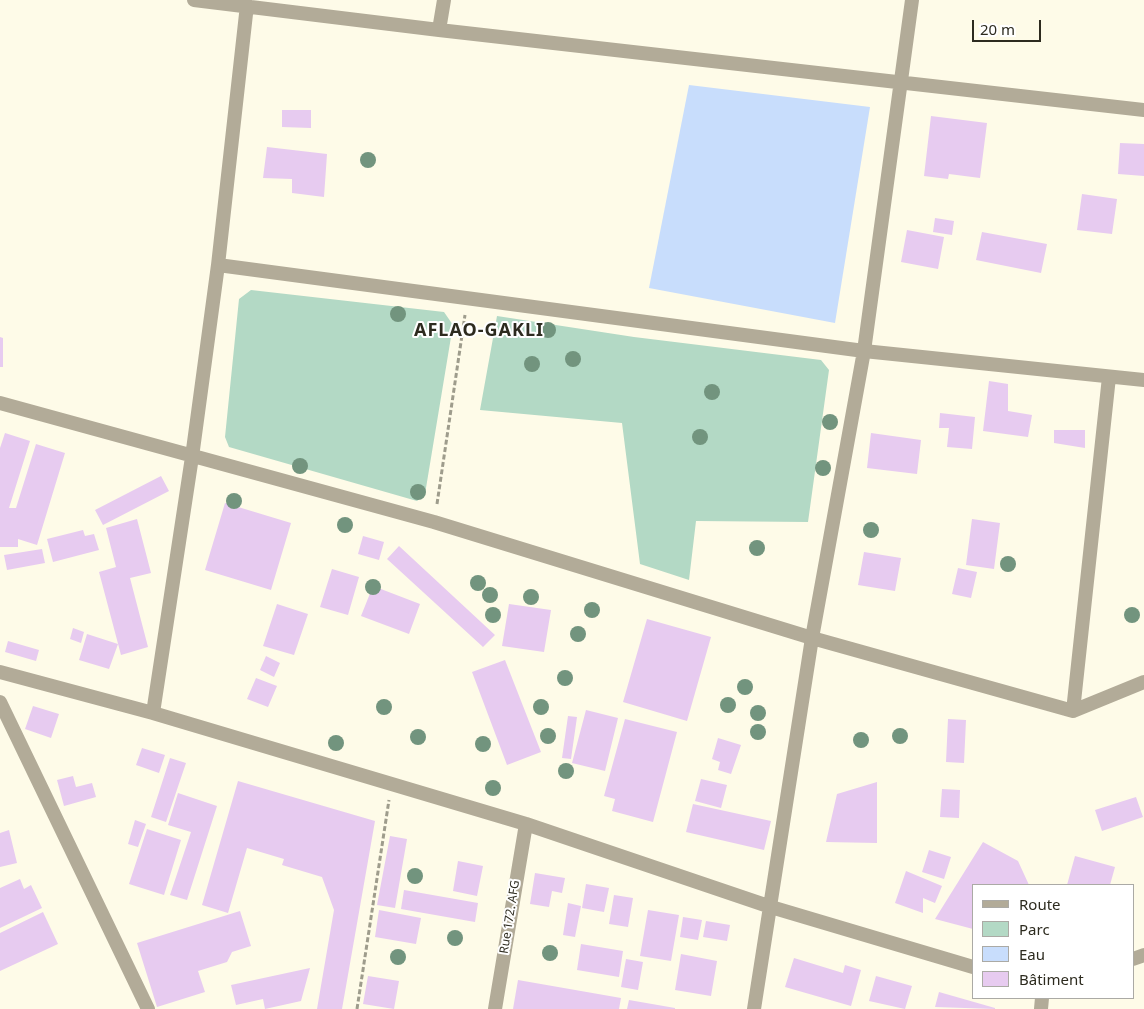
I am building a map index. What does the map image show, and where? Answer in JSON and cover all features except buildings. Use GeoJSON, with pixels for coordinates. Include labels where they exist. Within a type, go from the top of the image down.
{"type":"FeatureCollection","features":[{"type":"Feature","properties":{"kind":"street"},"geometry":{"type":"LineString","coordinates":[[194,0],[439,30],[1144,110]]}},
{"type":"Feature","properties":{"kind":"street"},"geometry":{"type":"LineString","coordinates":[[439,30],[444,0]]}},
{"type":"Feature","properties":{"kind":"street"},"geometry":{"type":"LineString","coordinates":[[754,1009],[812,638],[864,351],[912,0]]}},
{"type":"Feature","properties":{"kind":"street"},"geometry":{"type":"LineString","coordinates":[[153,713],[192,457],[218,265],[247,5]]}},
{"type":"Feature","properties":{"kind":"street"},"geometry":{"type":"LineString","coordinates":[[218,265],[468,300],[864,351],[1144,380]]}},
{"type":"Feature","properties":{"kind":"street"},"geometry":{"type":"LineString","coordinates":[[1072,711],[1109,377]]}},
{"type":"Feature","properties":{"kind":"street"},"geometry":{"type":"LineString","coordinates":[[0,403],[434,522],[812,638],[1072,711],[1144,682]]}},
{"type":"Feature","properties":{"kind":"street"},"geometry":{"type":"LineString","coordinates":[[0,672],[153,713],[526,824],[771,907],[972,968]]}},
{"type":"Feature","properties":{"kind":"street"},"geometry":{"type":"LineString","coordinates":[[0,702],[148,1009]]}},
{"type":"Feature","properties":{"kind":"street","name":"Rue 172. AFG"},"geometry":{"type":"LineString","coordinates":[[495,1009],[526,824]]}},
{"type":"Feature","properties":{"kind":"path"},"geometry":{"type":"LineString","coordinates":[[434,522],[468,300]]}},
{"type":"Feature","properties":{"kind":"path"},"geometry":{"type":"LineString","coordinates":[[357,1009],[392,785]]}},
{"type":"Feature","properties":{"kind":"green space"},"geometry":{"type":"Polygon","coordinates":[[[251,290],[444,312],[453,325],[425,494],[417,501],[229,447],[225,437],[239,299],[251,290]]]}},
{"type":"Feature","properties":{"kind":"green space"},"geometry":{"type":"Polygon","coordinates":[[[497,316],[634,337],[821,360],[829,370],[808,522],[696,521],[689,580],[640,564],[622,423],[480,410],[497,316]]]}},
{"type":"Feature","properties":{"kind":"water"},"geometry":{"type":"Polygon","coordinates":[[[689,85],[870,107],[835,323],[649,288],[689,85]]]}},
{"type":"Feature","properties":{"kind":"district","name":"AFLAO-GAKLI"},"geometry":{"type":"Point","coordinates":[479,331]}}]}
